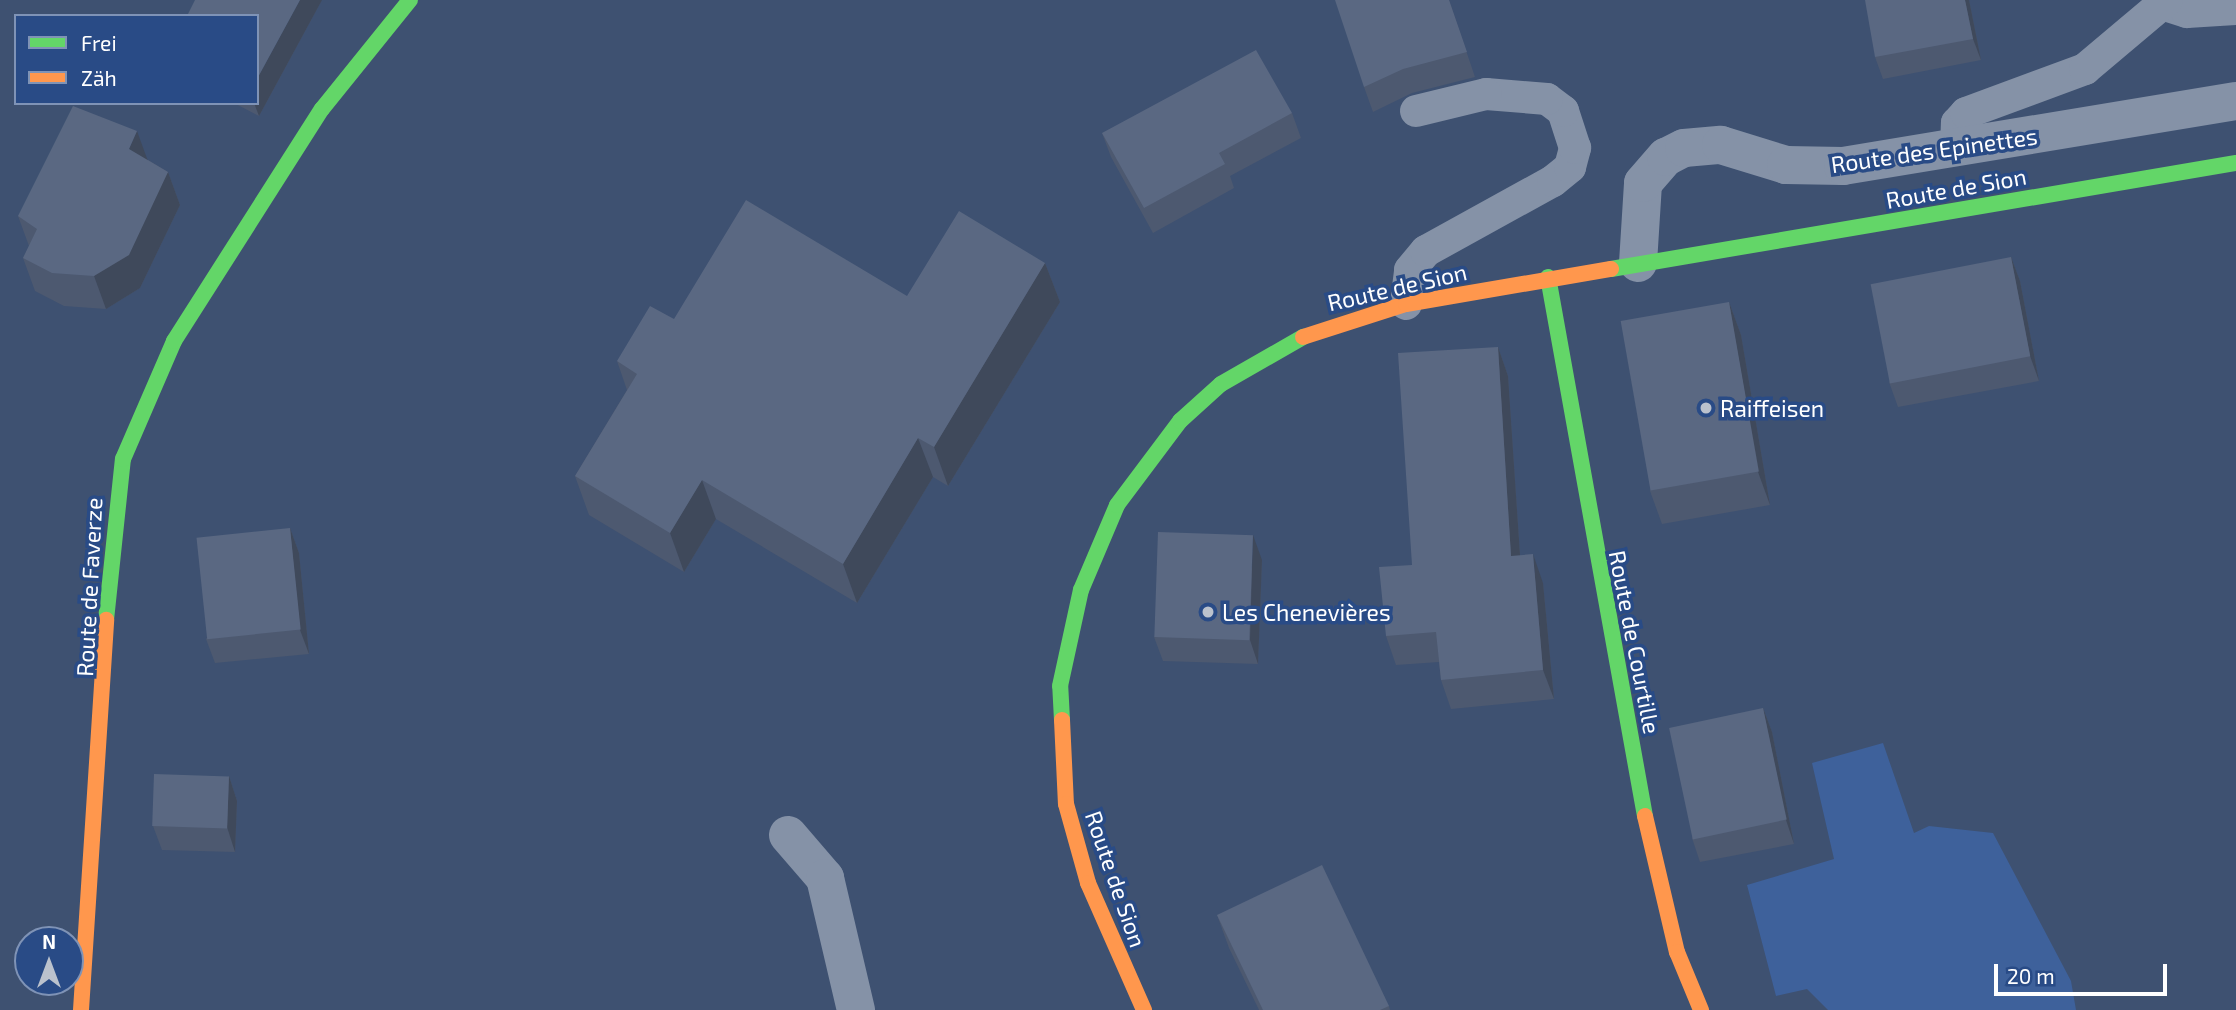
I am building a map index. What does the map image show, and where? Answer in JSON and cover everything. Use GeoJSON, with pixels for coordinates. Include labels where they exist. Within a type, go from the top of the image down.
{"type":"FeatureCollection","features":[{"type":"Feature","properties":{"kind":"street","name":"Route de Faverze"},"geometry":{"type":"LineString","coordinates":[[81,1010],[113,518],[123,459],[174,341],[322,109],[410,0]]}},
{"type":"Feature","properties":{"kind":"street","name":"Route des Epinettes"},"geometry":{"type":"LineString","coordinates":[[1638,262],[1643,183],[1666,157],[1684,148],[1721,145],[1814,168],[1956,149],[2236,101]]}},
{"type":"Feature","properties":{"kind":"street","name":"Route de Sion"},"geometry":{"type":"LineString","coordinates":[[1144,1010],[1088,883],[1062,770],[1062,677],[1090,562],[1137,474],[1203,397],[1275,349],[1359,315],[1406,304],[1548,277],[2236,163]]}},
{"type":"Feature","properties":{"kind":"street","name":"Route de Courtille"},"geometry":{"type":"LineString","coordinates":[[1548,277],[1651,848],[1677,953],[1701,1010]]}},
{"type":"Feature","properties":{"kind":"street"},"geometry":{"type":"LineString","coordinates":[[788,835],[825,878],[856,1010]]}},
{"type":"Feature","properties":{"kind":"lane"},"geometry":{"type":"LineString","coordinates":[[1956,149],[1957,123],[1966,113],[2085,69],[2166,3],[2187,12],[2236,9]]}},
{"type":"Feature","properties":{"kind":"lane"},"geometry":{"type":"LineString","coordinates":[[1406,304],[1410,270],[1426,251],[1553,181],[1570,167],[1575,148],[1563,111],[1547,99],[1486,94],[1416,111]]}},
{"type":"Feature","properties":{"kind":"shaded area"},"geometry":{"type":"Polygon","coordinates":[[[1883,743],[1914,833],[1929,826],[1993,833],[2071,981],[2076,1010],[1828,1010],[1807,989],[1776,996],[1747,885],[1834,859],[1812,763],[1883,743]]]}},
{"type":"Feature","properties":{"kind":"building"},"geometry":{"type":"Polygon","coordinates":[[[195,0],[300,0],[259,75],[259,14],[188,14],[195,0]]]}},
{"type":"Feature","properties":{"kind":"building"},"geometry":{"type":"Polygon","coordinates":[[[1335,0],[1449,0],[1467,52],[1403,69],[1364,87],[1335,0]]]}},
{"type":"Feature","properties":{"kind":"building"},"geometry":{"type":"Polygon","coordinates":[[[1865,0],[1965,0],[1973,39],[1875,57],[1865,0]]]}},
{"type":"Feature","properties":{"kind":"building"},"geometry":{"type":"Polygon","coordinates":[[[1256,50],[1292,113],[1219,153],[1225,164],[1144,208],[1102,133],[1256,50]]]}},
{"type":"Feature","properties":{"kind":"building"},"geometry":{"type":"Polygon","coordinates":[[[73,106],[137,131],[129,149],[168,172],[129,255],[94,276],[52,273],[23,258],[37,229],[18,216],[73,106]]]}},
{"type":"Feature","properties":{"kind":"building"},"geometry":{"type":"Polygon","coordinates":[[[746,200],[907,296],[959,211],[1045,263],[934,447],[918,438],[843,564],[702,480],[670,533],[575,476],[637,374],[617,361],[650,306],[674,319],[746,200]]]}},
{"type":"Feature","properties":{"kind":"building"},"geometry":{"type":"Polygon","coordinates":[[[2011,257],[2030,356],[1890,383],[1871,284],[2011,257]]]}},
{"type":"Feature","properties":{"kind":"building"},"geometry":{"type":"Polygon","coordinates":[[[1729,302],[1759,471],[1651,490],[1621,321],[1729,302]]]}},
{"type":"Feature","properties":{"kind":"building"},"geometry":{"type":"Polygon","coordinates":[[[1498,347],[1511,556],[1533,554],[1543,670],[1441,680],[1436,632],[1386,636],[1379,567],[1412,565],[1398,353],[1498,347]]]}},
{"type":"Feature","properties":{"kind":"building"},"geometry":{"type":"Polygon","coordinates":[[[290,528],[301,629],[207,639],[197,538],[290,528]]]}},
{"type":"Feature","properties":{"kind":"building"},"geometry":{"type":"Polygon","coordinates":[[[1158,532],[1253,535],[1249,640],[1154,637],[1158,532]]]}},
{"type":"Feature","properties":{"kind":"building"},"geometry":{"type":"Polygon","coordinates":[[[1763,708],[1787,820],[1693,839],[1669,728],[1763,708]]]}},
{"type":"Feature","properties":{"kind":"building"},"geometry":{"type":"Polygon","coordinates":[[[154,774],[229,777],[227,829],[152,826],[154,774]]]}},
{"type":"Feature","properties":{"kind":"building"},"geometry":{"type":"Polygon","coordinates":[[[1322,865],[1389,1006],[1380,1010],[1263,1010],[1217,915],[1322,865]]]}},
{"type":"Feature","properties":{"kind":"traffic: fast"},"geometry":{"type":"LineString","coordinates":[[106,620],[123,459],[174,341],[322,109],[410,0]]}},
{"type":"Feature","properties":{"kind":"traffic: fast"},"geometry":{"type":"LineString","coordinates":[[1611,269],[2236,163]]}},
{"type":"Feature","properties":{"kind":"traffic: fast"},"geometry":{"type":"LineString","coordinates":[[1548,277],[1645,816]]}},
{"type":"Feature","properties":{"kind":"traffic: fast"},"geometry":{"type":"LineString","coordinates":[[1062,720],[1060,686],[1081,590],[1117,505],[1180,421],[1221,384],[1303,337]]}},
{"type":"Feature","properties":{"kind":"traffic: slow"},"geometry":{"type":"LineString","coordinates":[[1303,337],[1406,304],[1611,269]]}},
{"type":"Feature","properties":{"kind":"traffic: slow"},"geometry":{"type":"LineString","coordinates":[[81,1010],[106,620]]}},
{"type":"Feature","properties":{"kind":"traffic: slow"},"geometry":{"type":"LineString","coordinates":[[1062,720],[1066,804],[1088,883],[1144,1010]]}},
{"type":"Feature","properties":{"kind":"traffic: slow"},"geometry":{"type":"LineString","coordinates":[[1645,816],[1677,952],[1701,1010]]}},
{"type":"Feature","properties":{"kind":"place","name":"Raiffeisen"},"geometry":{"type":"Point","coordinates":[1706,408]}},
{"type":"Feature","properties":{"kind":"place","name":"Les Chenevières"},"geometry":{"type":"Point","coordinates":[1208,612]}}]}
